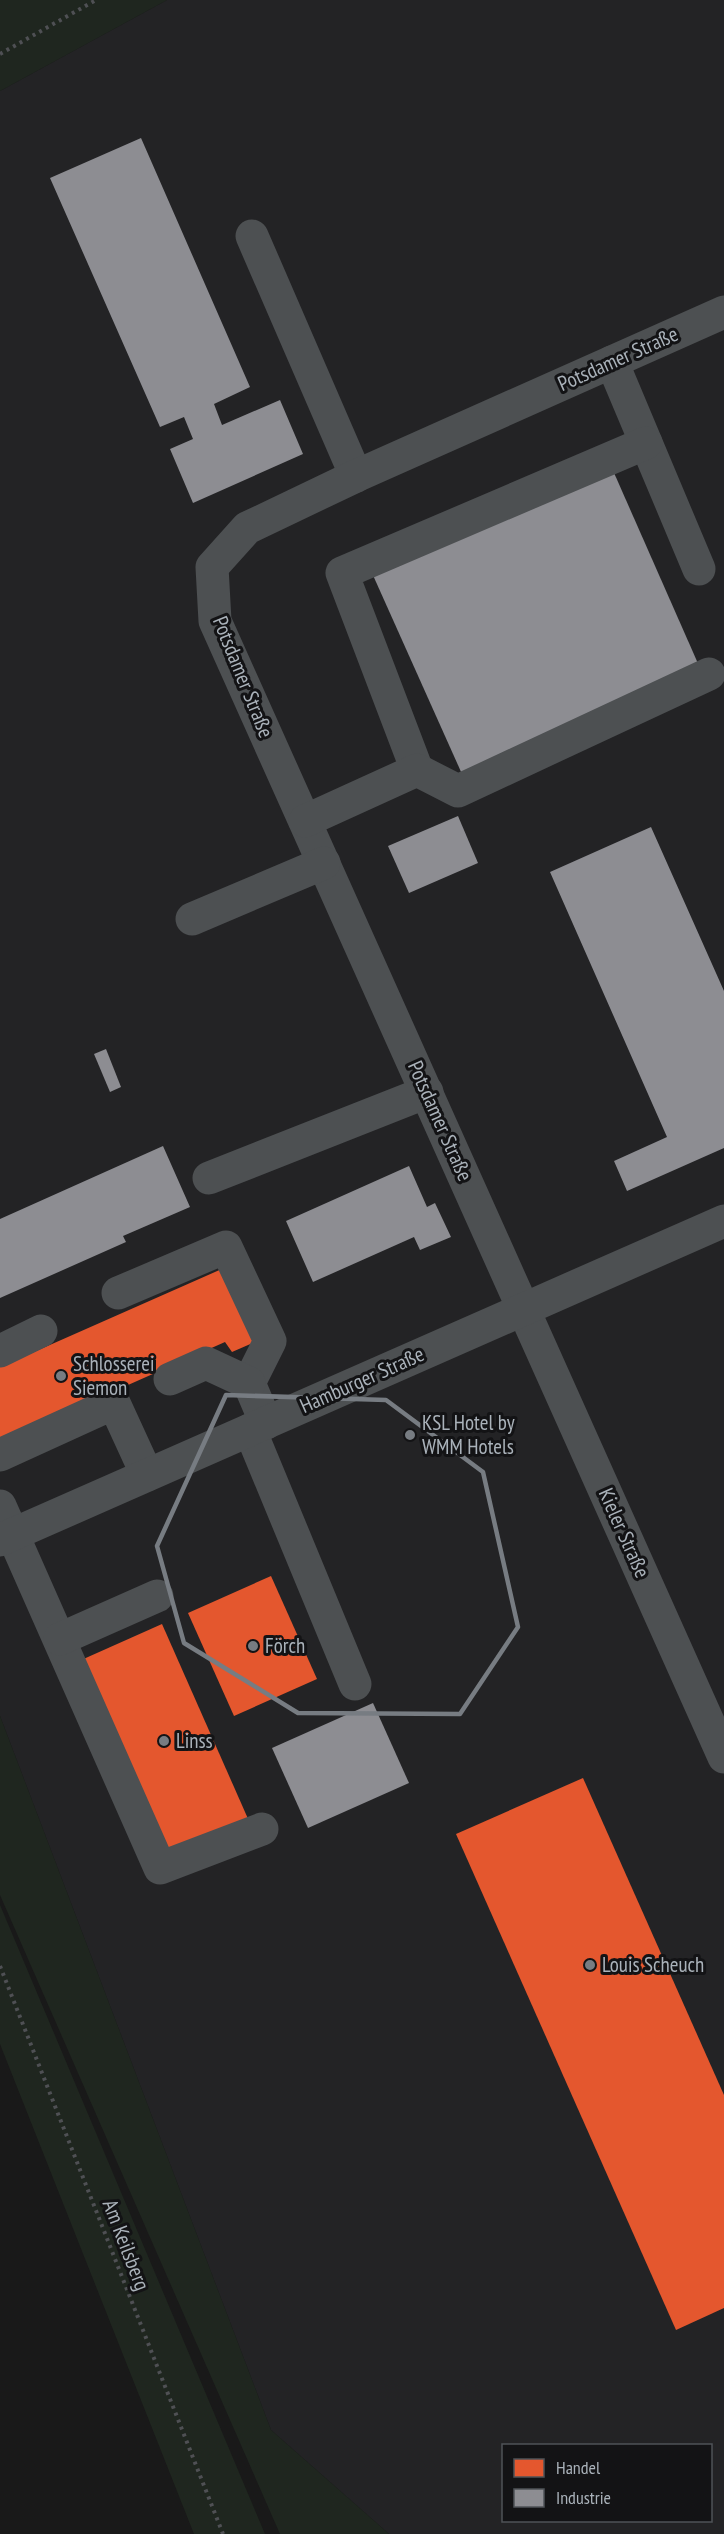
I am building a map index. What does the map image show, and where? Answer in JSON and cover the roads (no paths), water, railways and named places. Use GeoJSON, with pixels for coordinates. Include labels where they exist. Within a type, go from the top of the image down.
{"type":"FeatureCollection","features":[{"type":"Feature","properties":{"kind":"street"},"geometry":{"type":"LineString","coordinates":[[252,236],[356,476]]}},
{"type":"Feature","properties":{"kind":"street","name":"Potsdamer Straße"},"geometry":{"type":"LineString","coordinates":[[524,1309],[215,621],[212,567],[247,528],[356,476],[724,312]]}},
{"type":"Feature","properties":{"kind":"street"},"geometry":{"type":"LineString","coordinates":[[612,362],[699,569]]}},
{"type":"Feature","properties":{"kind":"street"},"geometry":{"type":"LineString","coordinates":[[646,443],[342,573],[417,770],[458,791],[709,674]]}},
{"type":"Feature","properties":{"kind":"street"},"geometry":{"type":"LineString","coordinates":[[305,821],[417,770]]}},
{"type":"Feature","properties":{"kind":"street"},"geometry":{"type":"LineString","coordinates":[[192,919],[324,863]]}},
{"type":"Feature","properties":{"kind":"street"},"geometry":{"type":"LineString","coordinates":[[209,1178],[427,1092]]}},
{"type":"Feature","properties":{"kind":"street","name":"Hamburger Straße"},"geometry":{"type":"LineString","coordinates":[[4,1527],[147,1475],[724,1221]]}},
{"type":"Feature","properties":{"kind":"street"},"geometry":{"type":"LineString","coordinates":[[118,1293],[226,1247],[270,1341],[249,1383],[258,1426],[355,1684]]}},
{"type":"Feature","properties":{"kind":"street","name":"Kieler Straße"},"geometry":{"type":"LineString","coordinates":[[524,1309],[724,1757]]}},
{"type":"Feature","properties":{"kind":"street"},"geometry":{"type":"LineString","coordinates":[[0,1351],[41,1331]]}},
{"type":"Feature","properties":{"kind":"street"},"geometry":{"type":"LineString","coordinates":[[170,1379],[206,1363],[249,1383]]}},
{"type":"Feature","properties":{"kind":"street"},"geometry":{"type":"LineString","coordinates":[[0,1455],[114,1402],[147,1475]]}},
{"type":"Feature","properties":{"kind":"street"},"geometry":{"type":"LineString","coordinates":[[4,1527],[60,1639],[160,1868],[262,1829]]}},
{"type":"Feature","properties":{"kind":"street"},"geometry":{"type":"LineString","coordinates":[[60,1639],[157,1596]]}},
{"type":"Feature","properties":{"kind":"place","name":"Schlosserei Siemon"},"geometry":{"type":"Point","coordinates":[61,1376]}},
{"type":"Feature","properties":{"kind":"place","name":"KSL Hotel by WMM Hotels"},"geometry":{"type":"Point","coordinates":[410,1435]}},
{"type":"Feature","properties":{"kind":"place","name":"Förch"},"geometry":{"type":"Point","coordinates":[253,1646]}},
{"type":"Feature","properties":{"kind":"place","name":"Linss"},"geometry":{"type":"Point","coordinates":[164,1741]}},
{"type":"Feature","properties":{"kind":"place","name":"Louis Scheuch"},"geometry":{"type":"Point","coordinates":[590,1965]}}]}
